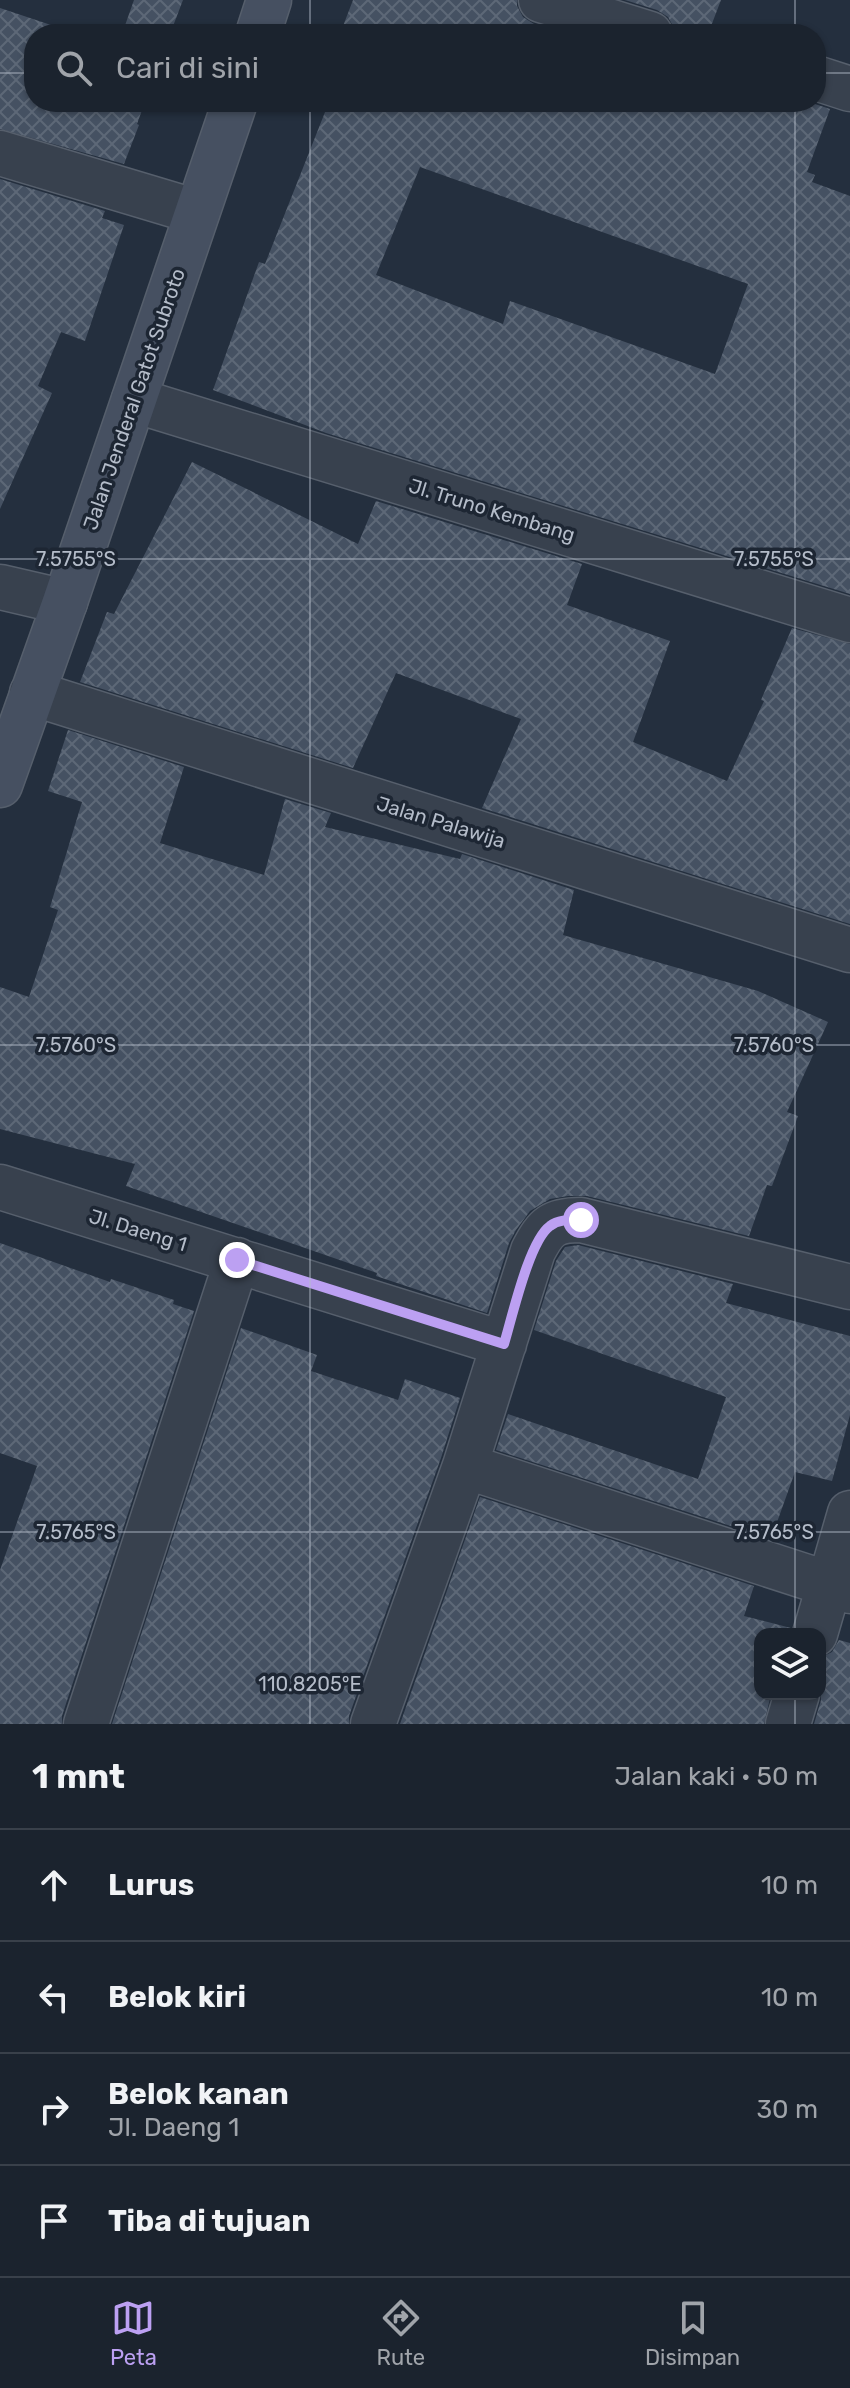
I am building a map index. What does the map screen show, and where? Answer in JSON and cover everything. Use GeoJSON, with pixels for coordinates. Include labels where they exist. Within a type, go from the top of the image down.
{"type":"FeatureCollection","features":[{"type":"Feature","properties":{"kind":"main road"},"geometry":{"type":"LineString","coordinates":[[261,24],[269,0]]}},
{"type":"Feature","properties":{"kind":"main road","name":"Jalan Jenderal Gatot Subroto"},"geometry":{"type":"LineString","coordinates":[[0,785],[232,112]]}},
{"type":"Feature","properties":{"kind":"street"},"geometry":{"type":"LineString","coordinates":[[541,0],[618,24]]}},
{"type":"Feature","properties":{"kind":"street"},"geometry":{"type":"LineString","coordinates":[[826,81],[850,89]]}},
{"type":"Feature","properties":{"kind":"street"},"geometry":{"type":"LineString","coordinates":[[0,153],[197,212]]}},
{"type":"Feature","properties":{"kind":"street","name":"Jl. Truno Kembang"},"geometry":{"type":"LineString","coordinates":[[134,400],[850,620]]}},
{"type":"Feature","properties":{"kind":"street"},"geometry":{"type":"LineString","coordinates":[[0,587],[65,602]]}},
{"type":"Feature","properties":{"kind":"street","name":"Jalan Palawija"},"geometry":{"type":"LineString","coordinates":[[32,693],[850,950]]}},
{"type":"Feature","properties":{"kind":"street","name":"Jl. Daeng 1"},"geometry":{"type":"LineString","coordinates":[[0,1187],[504,1344]]}},
{"type":"Feature","properties":{"kind":"street"},"geometry":{"type":"LineString","coordinates":[[373,1724],[465,1466],[533,1251],[550,1226],[562,1220],[581,1220],[850,1287]]}},
{"type":"Feature","properties":{"kind":"street"},"geometry":{"type":"LineString","coordinates":[[86,1724],[237,1260]]}},
{"type":"Feature","properties":{"kind":"street"},"geometry":{"type":"LineString","coordinates":[[465,1466],[840,1588]]}},
{"type":"Feature","properties":{"kind":"street"},"geometry":{"type":"LineString","coordinates":[[818,1628],[840,1588],[850,1513]]}},
{"type":"Feature","properties":{"kind":"street"},"geometry":{"type":"LineString","coordinates":[[788,1724],[795,1700]]}},
{"type":"Feature","properties":{"kind":"building"},"geometry":{"type":"Polygon","coordinates":[[[134,0],[183,0],[174,24],[126,24],[134,0]]]}},
{"type":"Feature","properties":{"kind":"building"},"geometry":{"type":"Polygon","coordinates":[[[353,0],[517,0],[523,17],[534,24],[344,24],[353,0]]]}},
{"type":"Feature","properties":{"kind":"building"},"geometry":{"type":"Polygon","coordinates":[[[625,0],[721,0],[712,24],[672,24],[668,17],[657,10],[625,0]]]}},
{"type":"Feature","properties":{"kind":"building"},"geometry":{"type":"Polygon","coordinates":[[[0,8],[48,24],[24,24],[24,112],[141,112],[124,164],[0,129],[0,8]]]}},
{"type":"Feature","properties":{"kind":"building"},"geometry":{"type":"Polygon","coordinates":[[[826,108],[830,109],[807,172],[815,175],[812,182],[850,196],[850,594],[326,433],[213,390],[259,262],[265,264],[325,112],[826,112],[826,108]],[[420,167],[376,275],[503,324],[510,301],[715,374],[748,284],[420,167]]]}},
{"type":"Feature","properties":{"kind":"building"},"geometry":{"type":"Polygon","coordinates":[[[0,179],[105,211],[102,218],[124,225],[85,341],[61,332],[38,386],[52,393],[0,509],[0,179]]]}},
{"type":"Feature","properties":{"kind":"building"},"geometry":{"type":"Polygon","coordinates":[[[192,462],[358,544],[376,501],[582,564],[567,605],[670,641],[633,742],[727,781],[764,701],[761,700],[792,628],[850,644],[850,924],[482,808],[521,719],[396,673],[353,768],[80,682],[107,612],[114,614],[192,462]]]}},
{"type":"Feature","properties":{"kind":"building"},"geometry":{"type":"Polygon","coordinates":[[[68,730],[184,767],[160,843],[264,875],[285,799],[331,813],[325,827],[460,859],[462,854],[574,890],[563,935],[758,991],[828,1022],[787,1112],[798,1116],[772,1186],[767,1185],[749,1236],[587,1196],[550,1199],[530,1211],[516,1230],[487,1313],[126,1186],[135,1164],[0,1129],[0,987],[29,997],[58,910],[50,907],[82,802],[48,791],[68,730]]]}},
{"type":"Feature","properties":{"kind":"building"},"geometry":{"type":"Polygon","coordinates":[[[0,1243],[110,1282],[111,1279],[174,1300],[173,1304],[194,1311],[62,1716],[62,1724],[0,1724],[0,1570],[37,1466],[0,1453],[0,1243]]]}},
{"type":"Feature","properties":{"kind":"building"},"geometry":{"type":"Polygon","coordinates":[[[578,1245],[733,1284],[726,1303],[850,1336],[850,1415],[832,1481],[795,1472],[771,1539],[496,1450],[508,1414],[698,1479],[726,1397],[534,1330],[556,1261],[565,1247],[578,1245]]]}},
{"type":"Feature","properties":{"kind":"building"},"geometry":{"type":"Polygon","coordinates":[[[241,1328],[317,1355],[311,1371],[398,1400],[405,1379],[460,1398],[441,1458],[349,1716],[349,1724],[112,1724],[241,1328]]]}},
{"type":"Feature","properties":{"kind":"building"},"geometry":{"type":"Polygon","coordinates":[[[480,1497],[754,1586],[744,1616],[791,1628],[754,1628],[754,1700],[770,1700],[764,1724],[400,1724],[480,1497]]]}},
{"type":"Feature","properties":{"kind":"building"},"geometry":{"type":"Polygon","coordinates":[[[839,1640],[850,1643],[850,1724],[814,1724],[821,1700],[826,1700],[826,1655],[832,1652],[839,1640]]]}},
{"type":"Feature","properties":{"kind":"route"},"geometry":{"type":"LineString","coordinates":[[237,1260],[504,1344],[533,1251],[541,1236],[550,1226],[562,1220],[581,1220]]}}]}
